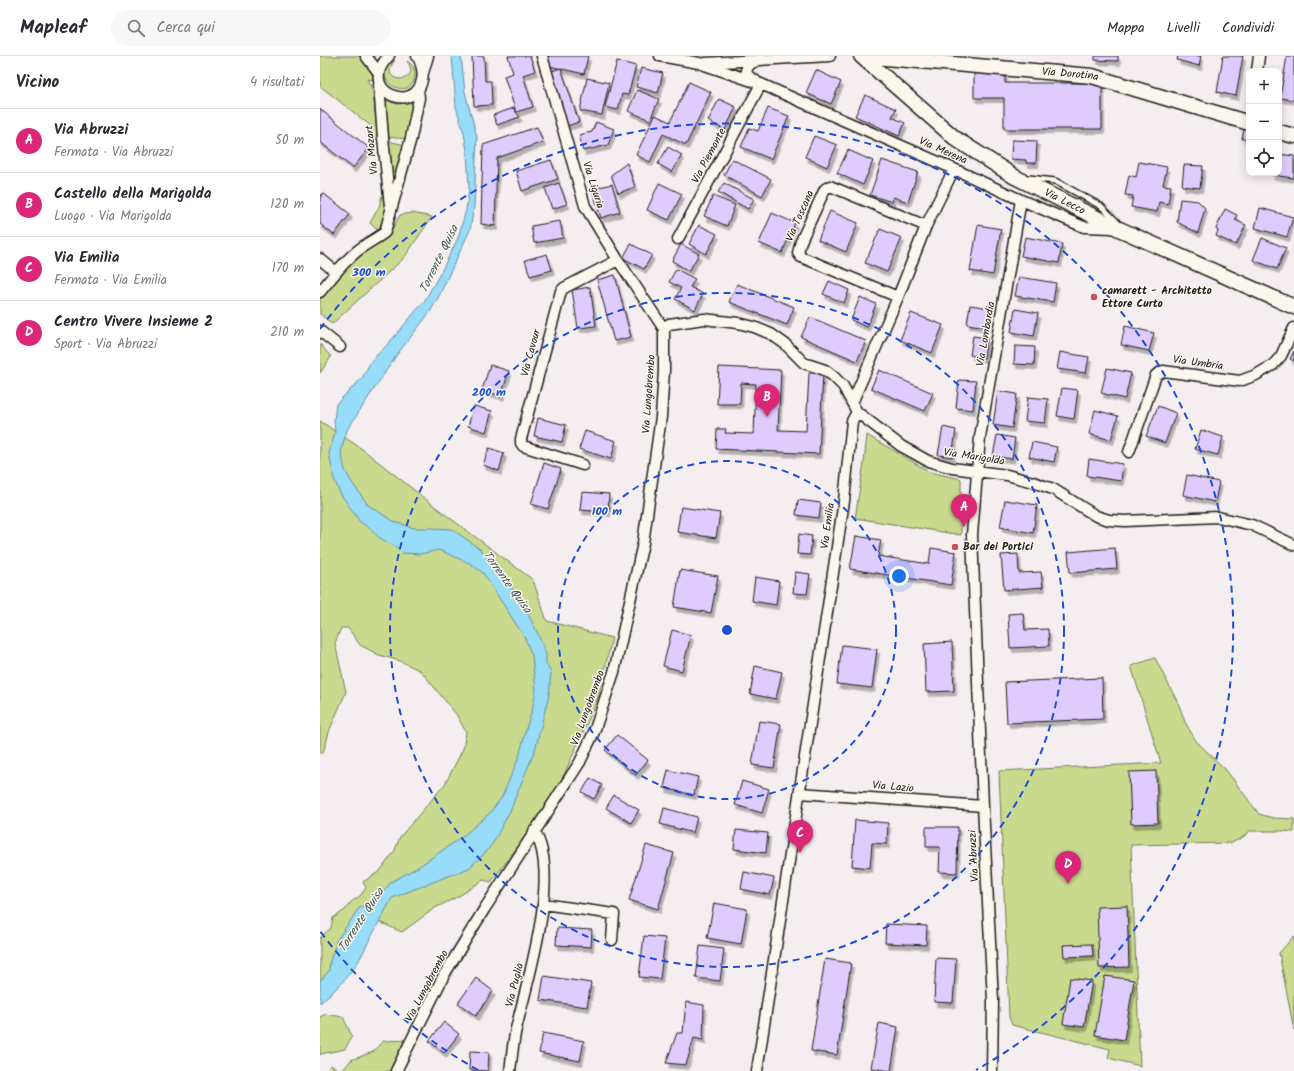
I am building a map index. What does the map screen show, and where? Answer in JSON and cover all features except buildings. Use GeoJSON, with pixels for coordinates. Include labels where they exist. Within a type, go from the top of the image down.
{"type":"FeatureCollection","features":[{"type":"Feature","properties":{"kind":"main road","name":"Via Dorotina"},"geometry":{"type":"LineString","coordinates":[[862,56],[966,61],[1092,76],[1246,121]]}},
{"type":"Feature","properties":{"kind":"main road","name":"Via Lecco"},"geometry":{"type":"LineString","coordinates":[[862,56],[956,139],[1015,177],[1123,231],[1292,304]]}},
{"type":"Feature","properties":{"kind":"main road"},"geometry":{"type":"LineString","coordinates":[[1282,133],[1294,136]]}},
{"type":"Feature","properties":{"kind":"street"},"geometry":{"type":"LineString","coordinates":[[366,56],[379,73],[384,61],[389,56]]}},
{"type":"Feature","properties":{"kind":"street"},"geometry":{"type":"LineString","coordinates":[[416,56],[421,63],[423,72]]}},
{"type":"Feature","properties":{"kind":"street","name":"Via Mozart"},"geometry":{"type":"LineString","coordinates":[[320,292],[336,272],[362,248],[385,232],[411,138],[419,98],[418,89],[423,78],[423,72],[428,56]]}},
{"type":"Feature","properties":{"kind":"street","name":"Via Liguria"},"geometry":{"type":"LineString","coordinates":[[542,56],[585,206],[618,260],[664,329]]}},
{"type":"Feature","properties":{"kind":"street","name":"Via Merena"},"geometry":{"type":"LineString","coordinates":[[660,56],[699,63],[761,84],[1084,227],[1123,231]]}},
{"type":"Feature","properties":{"kind":"street","name":"Via Merena"},"geometry":{"type":"LineString","coordinates":[[699,63],[830,56]]}},
{"type":"Feature","properties":{"kind":"street"},"geometry":{"type":"LineString","coordinates":[[852,56],[862,56]]}},
{"type":"Feature","properties":{"kind":"street"},"geometry":{"type":"LineString","coordinates":[[1257,68],[1259,56]]}},
{"type":"Feature","properties":{"kind":"street","name":"Via Merena"},"geometry":{"type":"LineString","coordinates":[[760,60],[750,64],[746,70],[748,76],[761,84]]}},
{"type":"Feature","properties":{"kind":"street","name":"Via Mozart"},"geometry":{"type":"LineString","coordinates":[[379,73],[383,138],[391,212]]}},
{"type":"Feature","properties":{"kind":"street"},"geometry":{"type":"LineString","coordinates":[[379,84],[386,92],[399,98],[413,94],[418,89]]}},
{"type":"Feature","properties":{"kind":"street","name":"Via Piemonte"},"geometry":{"type":"LineString","coordinates":[[678,239],[761,84]]}},
{"type":"Feature","properties":{"kind":"street"},"geometry":{"type":"LineString","coordinates":[[852,403],[898,297],[926,226],[954,169]]}},
{"type":"Feature","properties":{"kind":"street","name":"Via Toscana"},"geometry":{"type":"LineString","coordinates":[[898,297],[800,257],[798,253],[800,241],[825,189],[830,186],[926,226]]}},
{"type":"Feature","properties":{"kind":"street","name":"Via Lombardia"},"geometry":{"type":"LineString","coordinates":[[977,472],[980,437],[1021,200]]}},
{"type":"Feature","properties":{"kind":"street"},"geometry":{"type":"LineString","coordinates":[[320,259],[336,272]]}},
{"type":"Feature","properties":{"kind":"street","name":"Via Cavour"},"geometry":{"type":"LineString","coordinates":[[583,465],[523,446],[521,439],[560,291],[618,260]]}},
{"type":"Feature","properties":{"kind":"street","name":"Via Marigolda"},"geometry":{"type":"LineString","coordinates":[[664,329],[669,324],[704,319],[738,323],[754,327],[771,334],[785,344],[804,363],[825,370],[833,376],[843,386],[857,412],[901,446],[928,461],[952,468],[1007,475],[1033,482],[1053,489],[1096,516],[1109,520],[1125,521],[1218,517],[1252,526],[1294,545]]}},
{"type":"Feature","properties":{"kind":"street","name":"Via Umbria"},"geometry":{"type":"LineString","coordinates":[[1129,452],[1156,375],[1163,370],[1240,381],[1266,370],[1281,356],[1294,328]]}},
{"type":"Feature","properties":{"kind":"street","name":"Via Lungobrembo"},"geometry":{"type":"LineString","coordinates":[[396,1071],[444,975],[534,831],[580,762],[594,732],[614,672],[635,582],[650,502],[661,417],[664,371],[664,329]]}},
{"type":"Feature","properties":{"kind":"street"},"geometry":{"type":"LineString","coordinates":[[320,331],[340,346]]}},
{"type":"Feature","properties":{"kind":"street","name":"Via Emilia"},"geometry":{"type":"LineString","coordinates":[[757,1071],[844,501],[852,421],[857,412]]}},
{"type":"Feature","properties":{"kind":"street","name":"Via Abruzzi"},"geometry":{"type":"LineString","coordinates":[[977,472],[972,535],[983,806],[993,1000],[992,1071]]}},
{"type":"Feature","properties":{"kind":"street","name":"Via Lazio"},"geometry":{"type":"LineString","coordinates":[[800,792],[983,806]]}},
{"type":"Feature","properties":{"kind":"street","name":"Via Puglia"},"geometry":{"type":"LineString","coordinates":[[510,1071],[516,1030],[537,942],[543,904],[544,857],[539,838],[534,831]]}},
{"type":"Feature","properties":{"kind":"street"},"geometry":{"type":"LineString","coordinates":[[543,904],[614,914],[612,940]]}},
{"type":"Feature","properties":{"kind":"green space"},"geometry":{"type":"Polygon","coordinates":[[[320,56],[362,56],[371,70],[374,80],[367,79],[373,91],[378,140],[374,139],[367,132],[371,126],[320,86],[320,56]]]}},
{"type":"Feature","properties":{"kind":"green space"},"geometry":{"type":"Polygon","coordinates":[[[395,60],[390,68],[391,74],[394,78],[405,78],[409,74],[411,69],[407,61],[414,69],[415,76],[412,84],[406,88],[392,86],[387,81],[385,74],[387,67],[395,60]]]}},
{"type":"Feature","properties":{"kind":"green space"},"geometry":{"type":"Polygon","coordinates":[[[385,100],[397,104],[414,102],[406,139],[387,136],[385,100]]]}},
{"type":"Feature","properties":{"kind":"green space"},"geometry":{"type":"Polygon","coordinates":[[[388,141],[405,145],[394,196],[388,141]]]}},
{"type":"Feature","properties":{"kind":"green space"},"geometry":{"type":"Polygon","coordinates":[[[385,185],[385,213],[380,228],[376,229],[370,223],[379,207],[385,185]]]}},
{"type":"Feature","properties":{"kind":"green space"},"geometry":{"type":"Polygon","coordinates":[[[412,213],[432,217],[404,258],[332,324],[320,314],[320,299],[336,278],[364,250],[381,242],[388,236],[400,215],[412,213]]]}},
{"type":"Feature","properties":{"kind":"green space"},"geometry":{"type":"Polygon","coordinates":[[[320,344],[331,357],[320,373],[320,344]]]}},
{"type":"Feature","properties":{"kind":"green space"},"geometry":{"type":"Polygon","coordinates":[[[320,421],[362,449],[442,512],[533,580],[547,621],[612,638],[598,698],[552,802],[491,882],[483,880],[459,896],[435,908],[402,932],[361,914],[320,988],[320,938],[331,928],[333,918],[345,910],[351,902],[360,896],[366,888],[363,882],[380,871],[394,852],[400,837],[445,784],[463,749],[466,732],[456,714],[421,671],[400,661],[379,655],[360,645],[348,628],[341,628],[335,643],[346,692],[330,729],[323,753],[320,753],[320,421]]]}},
{"type":"Feature","properties":{"kind":"green space"},"geometry":{"type":"Polygon","coordinates":[[[867,435],[930,472],[961,479],[961,535],[855,518],[867,435]]]}},
{"type":"Feature","properties":{"kind":"green space"},"geometry":{"type":"Polygon","coordinates":[[[1155,658],[1179,705],[1185,722],[1196,741],[1226,770],[1259,814],[1273,818],[1294,819],[1294,832],[1250,831],[1242,838],[1231,843],[1131,845],[1140,1066],[1108,1058],[1110,1049],[1012,1025],[1009,1017],[999,771],[1161,763],[1131,666],[1155,658]]]}},
{"type":"Feature","properties":{"kind":"green space"},"geometry":{"type":"Polygon","coordinates":[[[1294,936],[1294,1030],[1279,953],[1294,936]]]}},
{"type":"Feature","properties":{"kind":"green space"},"geometry":{"type":"Polygon","coordinates":[[[325,1014],[343,1017],[352,1036],[345,1049],[320,1055],[320,1017],[325,1014]]]}},
{"type":"Feature","properties":{"kind":"green space"},"geometry":{"type":"Polygon","coordinates":[[[409,1040],[393,1071],[342,1071],[351,1060],[373,1052],[383,1041],[409,1040]]]}},
{"type":"Feature","properties":{"kind":"green space"},"geometry":{"type":"Polygon","coordinates":[[[330,1065],[342,1071],[328,1071],[330,1065]]]}},
{"type":"Feature","properties":{"kind":"water","name":"Torrente Quisa"},"geometry":{"type":"Polygon","coordinates":[[[452,56],[461,56],[465,92],[477,137],[474,207],[470,230],[430,312],[396,356],[347,430],[341,451],[345,470],[368,505],[395,522],[414,528],[452,529],[480,549],[503,576],[522,602],[538,634],[546,654],[546,663],[551,673],[549,695],[535,750],[510,811],[493,843],[469,868],[392,898],[358,962],[341,984],[320,1003],[320,981],[329,971],[330,961],[337,940],[359,908],[378,899],[391,882],[418,867],[462,837],[489,814],[502,797],[519,757],[536,690],[532,656],[525,638],[483,573],[471,564],[439,550],[420,554],[402,553],[396,547],[378,537],[372,530],[360,522],[340,493],[334,479],[329,453],[335,433],[334,420],[336,404],[362,378],[371,361],[389,343],[425,300],[458,238],[466,210],[469,188],[467,151],[464,133],[456,107],[452,56]]]}},
{"type":"Feature","properties":{"kind":"place","name":"camarett - Architetto Ettore Curto"},"geometry":{"type":"Point","coordinates":[1094,297]}},
{"type":"Feature","properties":{"kind":"place","name":"Castello della Marigolda"},"geometry":{"type":"Point","coordinates":[767,417]}},
{"type":"Feature","properties":{"kind":"place","name":"Via Abruzzi"},"geometry":{"type":"Point","coordinates":[964,527]}},
{"type":"Feature","properties":{"kind":"place","name":"Bar dei Portici"},"geometry":{"type":"Point","coordinates":[955,547]}},
{"type":"Feature","properties":{"kind":"place","name":"Via Emilia"},"geometry":{"type":"Point","coordinates":[800,853]}},
{"type":"Feature","properties":{"kind":"place","name":"Centro Vivere Insieme 2"},"geometry":{"type":"Point","coordinates":[1068,884]}}]}
